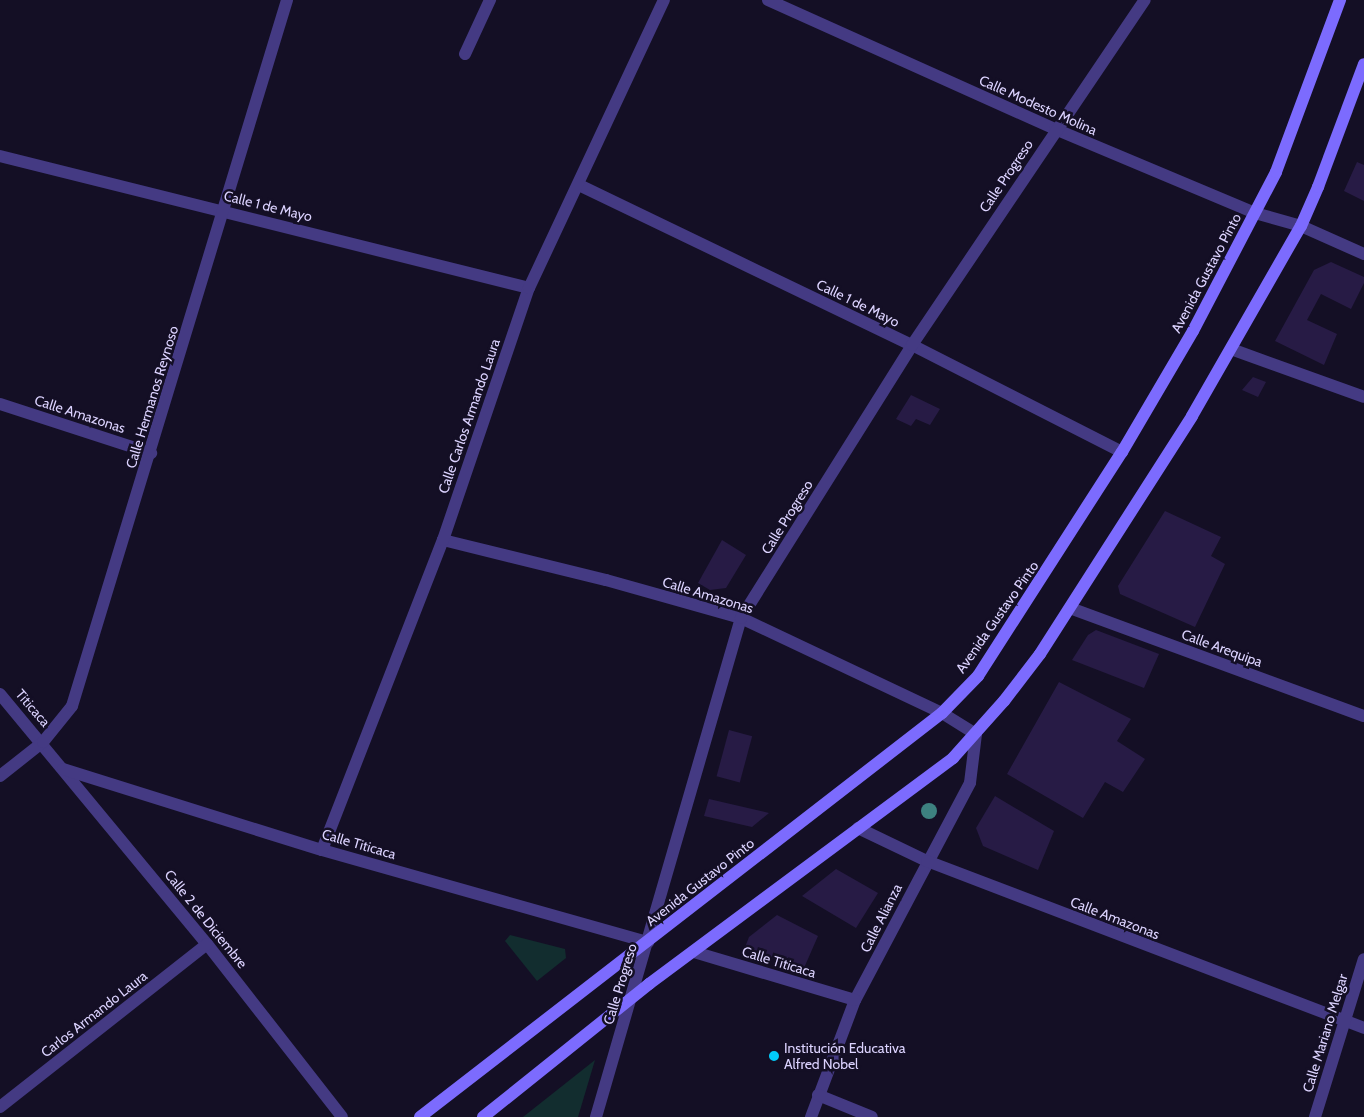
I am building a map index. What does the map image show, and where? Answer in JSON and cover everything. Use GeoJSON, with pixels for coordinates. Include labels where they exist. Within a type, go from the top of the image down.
{"type":"FeatureCollection","features":[{"type":"Feature","properties":{"kind":"main road","name":"Avenida Gustavo Pinto"},"geometry":{"type":"LineString","coordinates":[[420,1117],[942,712],[978,676],[1122,452],[1193,331],[1256,213],[1299,116],[1340,0]]}},
{"type":"Feature","properties":{"kind":"main road"},"geometry":{"type":"LineString","coordinates":[[484,1117],[629,1001],[953,758],[976,734],[1040,654],[1231,349],[1300,226],[1318,187],[1364,64]]}},
{"type":"Feature","properties":{"kind":"street","name":"Calle Hermanos Reynoso"},"geometry":{"type":"LineString","coordinates":[[0,776],[43,742],[72,706],[151,453],[287,0]]}},
{"type":"Feature","properties":{"kind":"street"},"geometry":{"type":"LineString","coordinates":[[465,54],[490,0]]}},
{"type":"Feature","properties":{"kind":"street","name":"Calle Carlos Armando Laura"},"geometry":{"type":"LineString","coordinates":[[322,850],[443,540],[529,288],[579,185],[664,0]]}},
{"type":"Feature","properties":{"kind":"street","name":"Calle Modesto Molina"},"geometry":{"type":"LineString","coordinates":[[768,0],[1055,129],[1256,213],[1300,226],[1364,254]]}},
{"type":"Feature","properties":{"kind":"street","name":"Calle Progreso"},"geometry":{"type":"LineString","coordinates":[[596,1117],[742,618],[912,345],[1055,129],[1145,0]]}},
{"type":"Feature","properties":{"kind":"street","name":"Calle 1 de Mayo"},"geometry":{"type":"LineString","coordinates":[[0,156],[223,210],[529,288]]}},
{"type":"Feature","properties":{"kind":"street","name":"Calle 1 de Mayo"},"geometry":{"type":"LineString","coordinates":[[579,185],[912,345],[1122,452]]}},
{"type":"Feature","properties":{"kind":"street"},"geometry":{"type":"LineString","coordinates":[[1231,349],[1364,397]]}},
{"type":"Feature","properties":{"kind":"street","name":"Calle Amazonas"},"geometry":{"type":"LineString","coordinates":[[0,404],[151,453]]}},
{"type":"Feature","properties":{"kind":"street","name":"Calle Amazonas"},"geometry":{"type":"LineString","coordinates":[[443,540],[606,580],[742,618],[942,712],[976,734]]}},
{"type":"Feature","properties":{"kind":"street","name":"Calle Arequipa"},"geometry":{"type":"LineString","coordinates":[[1070,608],[1364,716]]}},
{"type":"Feature","properties":{"kind":"street","name":"Titicaca"},"geometry":{"type":"LineString","coordinates":[[0,694],[43,742]]}},
{"type":"Feature","properties":{"kind":"street","name":"Calle Alianza"},"geometry":{"type":"LineString","coordinates":[[811,1117],[856,1000],[927,861],[970,783],[976,734]]}},
{"type":"Feature","properties":{"kind":"street","name":"Calle 2 de Diciembre"},"geometry":{"type":"LineString","coordinates":[[43,742],[207,944],[342,1117]]}},
{"type":"Feature","properties":{"kind":"street","name":"Calle Titicaca"},"geometry":{"type":"LineString","coordinates":[[64,769],[322,850],[648,942]]}},
{"type":"Feature","properties":{"kind":"street","name":"Calle Amazonas"},"geometry":{"type":"LineString","coordinates":[[858,828],[927,861],[1343,1022],[1364,1028]]}},
{"type":"Feature","properties":{"kind":"street","name":"Carlos Armando Laura"},"geometry":{"type":"LineString","coordinates":[[0,1107],[207,944]]}},
{"type":"Feature","properties":{"kind":"street","name":"Calle Titicaca"},"geometry":{"type":"LineString","coordinates":[[694,952],[856,1000]]}},
{"type":"Feature","properties":{"kind":"street","name":"Calle Mariano Melgar"},"geometry":{"type":"LineString","coordinates":[[1315,1117],[1364,959]]}},
{"type":"Feature","properties":{"kind":"street"},"geometry":{"type":"LineString","coordinates":[[818,1095],[872,1117]]}},
{"type":"Feature","properties":{"kind":"green space"},"geometry":{"type":"Polygon","coordinates":[[[510,935],[565,949],[566,958],[537,981],[505,941],[510,935]]]}},
{"type":"Feature","properties":{"kind":"green space"},"geometry":{"type":"Polygon","coordinates":[[[595,1060],[578,1117],[523,1117],[595,1060]]]}},
{"type":"Feature","properties":{"kind":"building"},"geometry":{"type":"Polygon","coordinates":[[[1357,162],[1364,165],[1364,201],[1344,191],[1357,162]]]}},
{"type":"Feature","properties":{"kind":"building"},"geometry":{"type":"Polygon","coordinates":[[[1331,262],[1364,277],[1364,283],[1351,309],[1321,294],[1307,320],[1337,334],[1324,365],[1275,341],[1314,270],[1331,262]]]}},
{"type":"Feature","properties":{"kind":"building"},"geometry":{"type":"Polygon","coordinates":[[[1253,377],[1266,382],[1258,397],[1242,390],[1253,377]]]}},
{"type":"Feature","properties":{"kind":"building"},"geometry":{"type":"Polygon","coordinates":[[[911,395],[940,409],[930,425],[916,419],[911,426],[896,419],[911,395]]]}},
{"type":"Feature","properties":{"kind":"building"},"geometry":{"type":"Polygon","coordinates":[[[1165,511],[1221,537],[1211,556],[1225,564],[1195,627],[1120,594],[1118,586],[1165,511]]]}},
{"type":"Feature","properties":{"kind":"building"},"geometry":{"type":"Polygon","coordinates":[[[722,540],[746,555],[726,588],[710,590],[698,583],[722,540]]]}},
{"type":"Feature","properties":{"kind":"building"},"geometry":{"type":"Polygon","coordinates":[[[1096,630],[1159,654],[1144,688],[1072,660],[1088,635],[1096,630]]]}},
{"type":"Feature","properties":{"kind":"building"},"geometry":{"type":"Polygon","coordinates":[[[1059,682],[1131,719],[1117,741],[1145,759],[1123,792],[1105,782],[1083,818],[1007,774],[1059,682]]]}},
{"type":"Feature","properties":{"kind":"building"},"geometry":{"type":"Polygon","coordinates":[[[729,730],[752,736],[740,783],[717,776],[729,730]]]}},
{"type":"Feature","properties":{"kind":"building"},"geometry":{"type":"Polygon","coordinates":[[[995,796],[1054,831],[1038,870],[983,846],[976,828],[995,796]]]}},
{"type":"Feature","properties":{"kind":"building"},"geometry":{"type":"Polygon","coordinates":[[[709,799],[769,813],[752,827],[704,816],[709,799]]]}},
{"type":"Feature","properties":{"kind":"building"},"geometry":{"type":"Polygon","coordinates":[[[836,869],[878,893],[856,928],[802,896],[836,869]]]}},
{"type":"Feature","properties":{"kind":"building"},"geometry":{"type":"Polygon","coordinates":[[[777,915],[818,936],[804,968],[744,950],[749,937],[777,915]]]}},
{"type":"Feature","properties":{"kind":"place","name":"Institución Educativa Alfred Nobel"},"geometry":{"type":"Point","coordinates":[774,1056]}}]}
